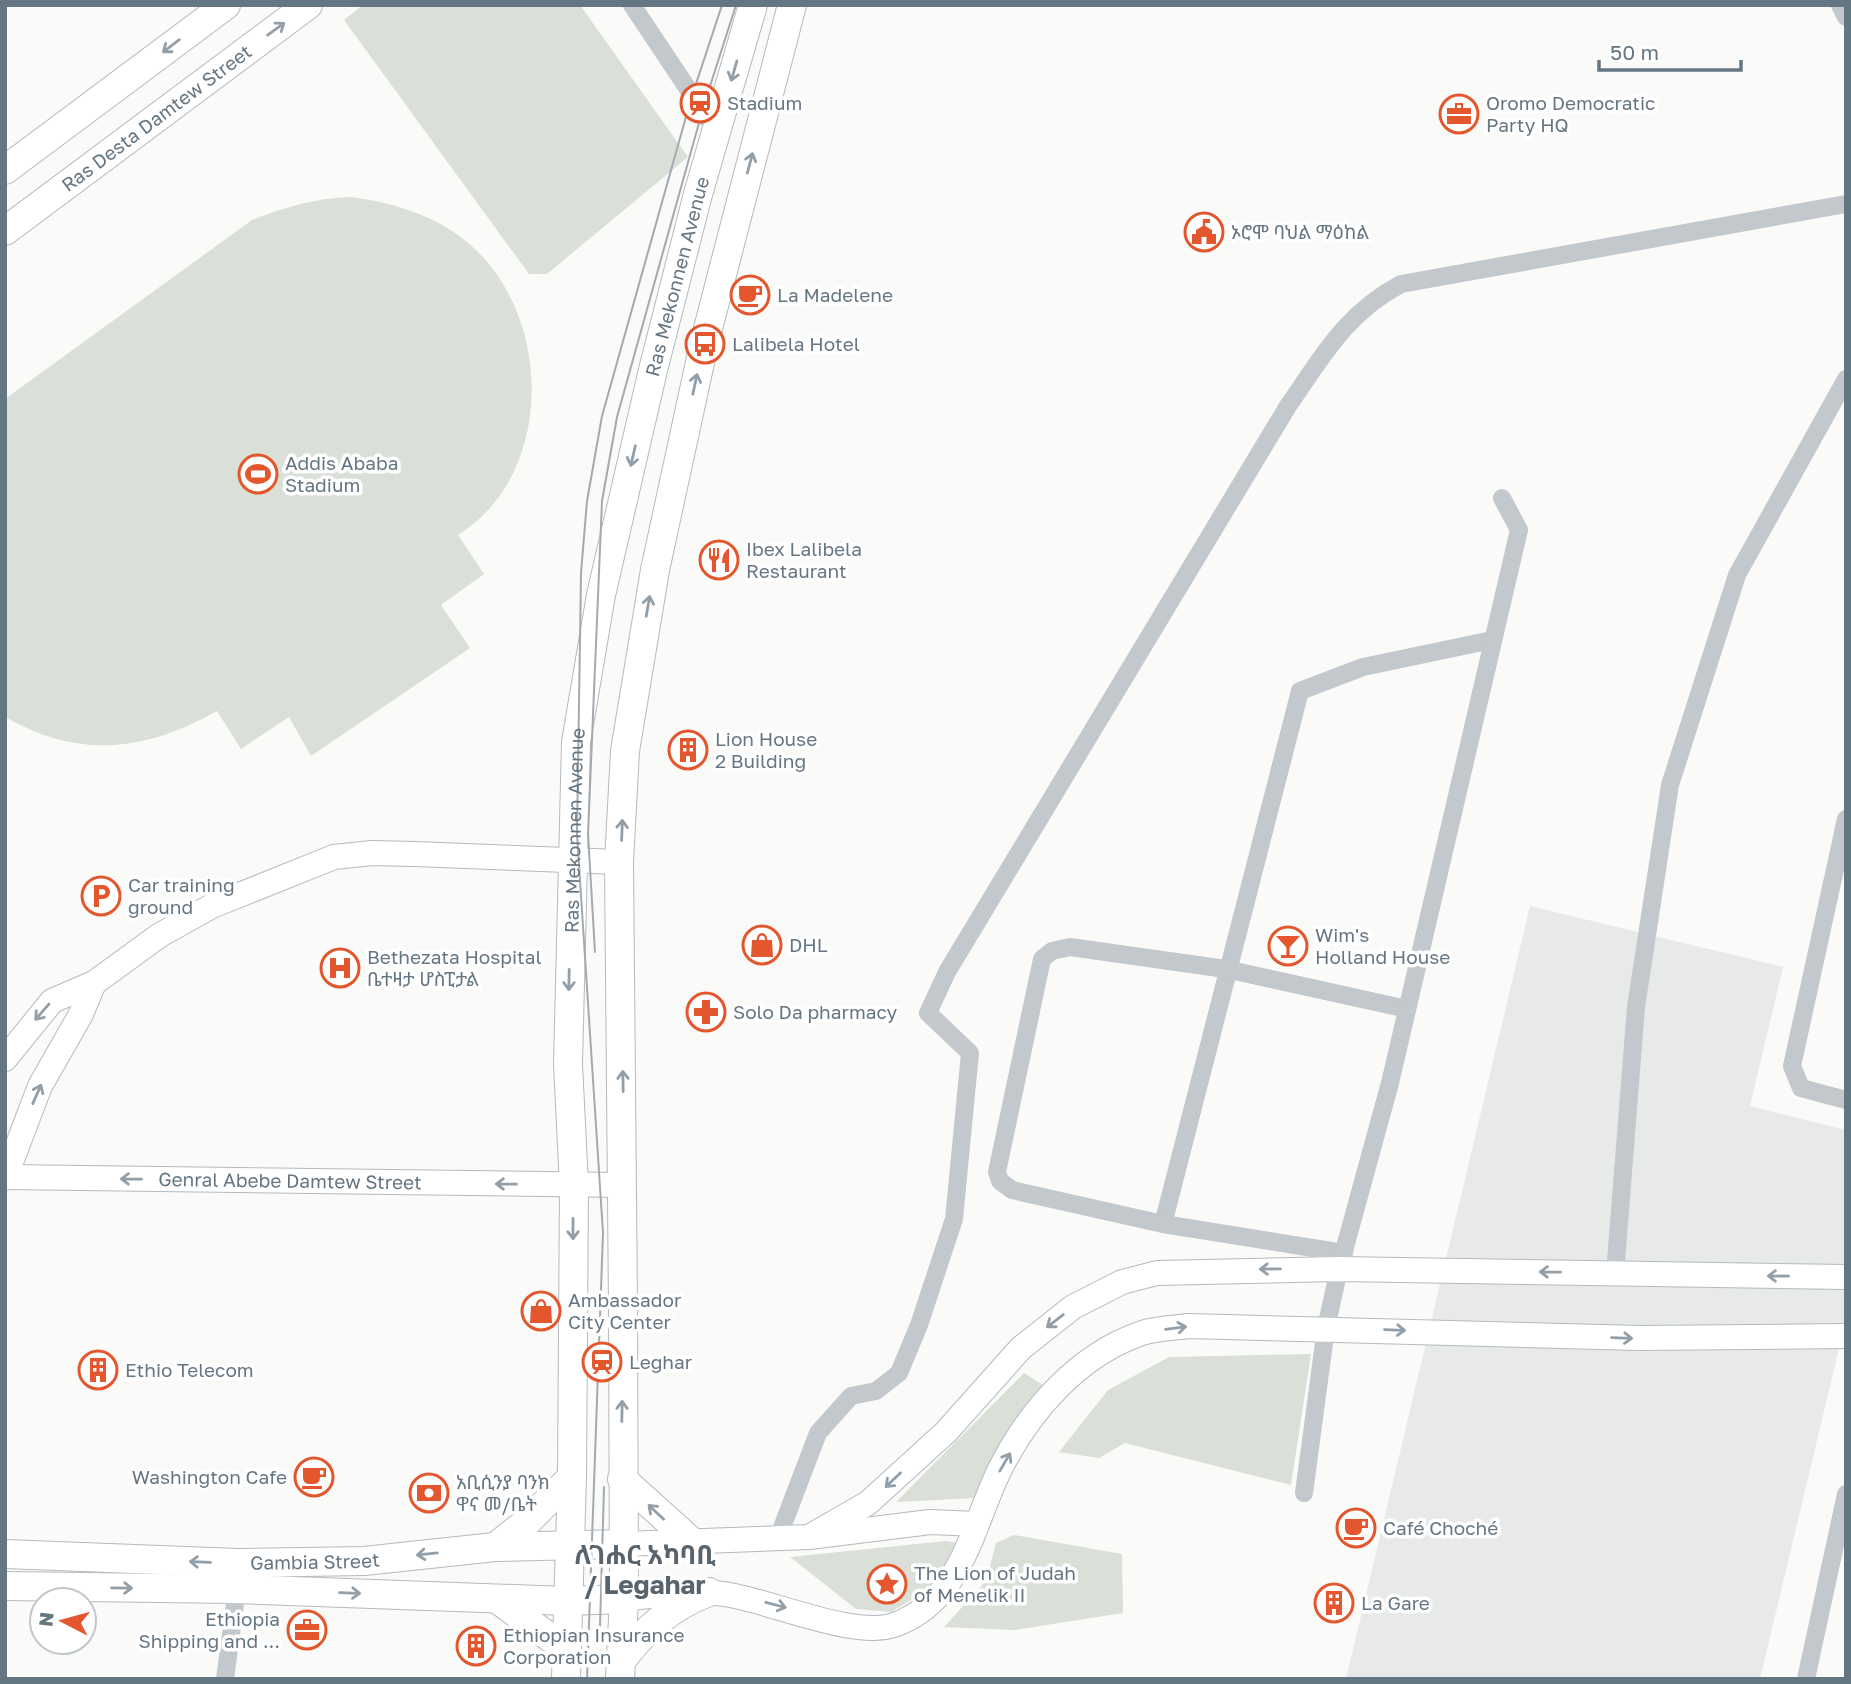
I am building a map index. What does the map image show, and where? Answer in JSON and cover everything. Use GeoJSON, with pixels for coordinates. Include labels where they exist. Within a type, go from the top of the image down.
{"type":"FeatureCollection","features":[{"type":"Feature","properties":{"kind":"main road"},"geometry":{"type":"LineString","coordinates":[[5,170],[226,5]]}},
{"type":"Feature","properties":{"kind":"main road","name":"Ras Desta Damtew Street"},"geometry":{"type":"LineString","coordinates":[[5,231],[308,5]]}},
{"type":"Feature","properties":{"kind":"main road","name":"Ras Mekonnen Avenue"},"geometry":{"type":"LineString","coordinates":[[566,1679],[566,1601],[572,1477],[574,1185],[568,1064],[576,742],[598,608],[658,351],[716,131],[753,5]]}},
{"type":"Feature","properties":{"kind":"main road"},"geometry":{"type":"LineString","coordinates":[[620,1671],[624,1599],[619,862],[625,751],[655,570],[720,274],[793,5]]}},
{"type":"Feature","properties":{"kind":"main road"},"geometry":{"type":"LineString","coordinates":[[6,1055],[52,1001],[94,983],[160,935],[212,906],[334,857],[415,854],[619,862]]}},
{"type":"Feature","properties":{"kind":"main road"},"geometry":{"type":"LineString","coordinates":[[5,1178],[40,1086],[81,1014],[94,983]]}},
{"type":"Feature","properties":{"kind":"main road","name":"Genral Abebe Damtew Street"},"geometry":{"type":"LineString","coordinates":[[5,1178],[623,1185]]}},
{"type":"Feature","properties":{"kind":"main road"},"geometry":{"type":"LineString","coordinates":[[809,1537],[868,1503],[946,1432],[1021,1348],[1073,1307],[1122,1282],[1157,1273],[1342,1261],[1615,1273],[1846,1278]]}},
{"type":"Feature","properties":{"kind":"main road"},"geometry":{"type":"LineString","coordinates":[[624,1599],[709,1592],[768,1603],[849,1626],[893,1626],[932,1603],[961,1567],[1001,1468],[1035,1412],[1065,1381],[1097,1354],[1144,1332],[1189,1326],[1640,1338],[1846,1336]]}},
{"type":"Feature","properties":{"kind":"main road"},"geometry":{"type":"LineString","coordinates":[[495,1547],[528,1521],[572,1477]]}},
{"type":"Feature","properties":{"kind":"main road"},"geometry":{"type":"LineString","coordinates":[[622,1479],[692,1542]]}},
{"type":"Feature","properties":{"kind":"main road"},"geometry":{"type":"LineString","coordinates":[[623,1544],[809,1537],[930,1522],[977,1524]]}},
{"type":"Feature","properties":{"kind":"main road","name":"Gambia Street"},"geometry":{"type":"LineString","coordinates":[[5,1554],[238,1563],[326,1562],[364,1561],[495,1547],[623,1544]]}},
{"type":"Feature","properties":{"kind":"main road","name":"Gambia Street"},"geometry":{"type":"LineString","coordinates":[[5,1586],[237,1589],[566,1601],[624,1599]]}},
{"type":"Feature","properties":{"kind":"main road"},"geometry":{"type":"LineString","coordinates":[[620,1671],[636,1640],[681,1603],[709,1592]]}},
{"type":"Feature","properties":{"kind":"main road"},"geometry":{"type":"LineString","coordinates":[[497,1599],[566,1649]]}},
{"type":"Feature","properties":{"kind":"street"},"geometry":{"type":"LineString","coordinates":[[632,5],[716,131]]}},
{"type":"Feature","properties":{"kind":"street"},"geometry":{"type":"LineString","coordinates":[[1840,5],[1846,17]]}},
{"type":"Feature","properties":{"kind":"street"},"geometry":{"type":"LineString","coordinates":[[778,1538],[818,1433],[851,1396],[876,1391],[898,1373],[919,1325],[954,1219],[970,1054],[928,1013],[942,982],[1102,710],[1288,406],[1341,330],[1358,312],[1401,284],[1846,204]]}},
{"type":"Feature","properties":{"kind":"street"},"geometry":{"type":"LineString","coordinates":[[1615,1273],[1636,1007],[1670,785],[1737,575],[1846,379]]}},
{"type":"Feature","properties":{"kind":"street"},"geometry":{"type":"LineString","coordinates":[[1304,1493],[1326,1328],[1407,1009],[1519,530],[1502,498]]}},
{"type":"Feature","properties":{"kind":"street"},"geometry":{"type":"LineString","coordinates":[[1163,1224],[1226,969],[1300,691],[1363,667],[1492,640]]}},
{"type":"Feature","properties":{"kind":"street"},"geometry":{"type":"LineString","coordinates":[[1846,819],[1792,1066],[1801,1088],[1846,1100]]}},
{"type":"Feature","properties":{"kind":"street"},"geometry":{"type":"LineString","coordinates":[[1342,1261],[1012,1190],[1000,1181],[997,1172],[1042,960],[1052,951],[1070,947],[1226,969],[1407,1009]]}},
{"type":"Feature","properties":{"kind":"street"},"geometry":{"type":"LineString","coordinates":[[1806,1679],[1845,1497]]}},
{"type":"Feature","properties":{"kind":"street"},"geometry":{"type":"LineString","coordinates":[[225,1679],[237,1589]]}},
{"type":"Feature","properties":{"kind":"shaded area"},"geometry":{"type":"Polygon","coordinates":[[[363,5],[580,5],[688,157],[547,274],[529,274],[344,20],[363,5]]]}},
{"type":"Feature","properties":{"kind":"shaded area","name":"Addis Ababa Stadium"},"geometry":{"type":"Polygon","coordinates":[[[351,197],[418,213],[463,238],[501,281],[519,317],[529,357],[532,398],[526,438],[512,476],[489,509],[458,535],[484,574],[441,605],[470,648],[311,756],[289,717],[241,749],[217,711],[163,735],[111,745],[59,740],[5,717],[5,399],[252,220],[301,204],[351,197]]]}},
{"type":"Feature","properties":{"kind":"shaded area"},"geometry":{"type":"Polygon","coordinates":[[[1530,906],[1783,967],[1750,1106],[1846,1130],[1846,1319],[1760,1679],[1346,1679],[1530,906]]]}},
{"type":"Feature","properties":{"kind":"shaded area"},"geometry":{"type":"Polygon","coordinates":[[[1311,1354],[1291,1485],[1125,1443],[1099,1458],[1059,1452],[1108,1390],[1169,1357],[1311,1354]]]}},
{"type":"Feature","properties":{"kind":"shaded area"},"geometry":{"type":"Polygon","coordinates":[[[1024,1373],[1043,1385],[977,1498],[896,1502],[1024,1373]]]}},
{"type":"Feature","properties":{"kind":"shaded area"},"geometry":{"type":"Polygon","coordinates":[[[1014,1535],[1122,1554],[1123,1613],[1015,1630],[944,1627],[986,1581],[996,1543],[1014,1535]]]}},
{"type":"Feature","properties":{"kind":"shaded area"},"geometry":{"type":"Polygon","coordinates":[[[946,1541],[963,1544],[929,1589],[891,1612],[856,1609],[790,1557],[946,1541]]]}},
{"type":"Feature","properties":{"kind":"tram line"},"geometry":{"type":"LineString","coordinates":[[587,1679],[603,1233],[577,834],[581,573],[587,501],[602,416],[691,99],[722,5]]}},
{"type":"Feature","properties":{"kind":"tram line"},"geometry":{"type":"LineString","coordinates":[[595,952],[588,834],[602,501],[617,417],[704,105],[736,5]]}},
{"type":"Feature","properties":{"kind":"tram line"},"geometry":{"type":"LineString","coordinates":[[600,1627],[604,1487]]}},
{"type":"Feature","properties":{"kind":"place","name":"Stadium"},"geometry":{"type":"Point","coordinates":[700,103]}},
{"type":"Feature","properties":{"kind":"place","name":"Oromo Democratic Party HQ"},"geometry":{"type":"Point","coordinates":[1459,114]}},
{"type":"Feature","properties":{"kind":"place","name":"ኦሮሞ ባህል ማዕከል"},"geometry":{"type":"Point","coordinates":[1204,232]}},
{"type":"Feature","properties":{"kind":"place","name":"La Madelene"},"geometry":{"type":"Point","coordinates":[750,295]}},
{"type":"Feature","properties":{"kind":"place","name":"Lalibela Hotel"},"geometry":{"type":"Point","coordinates":[705,344]}},
{"type":"Feature","properties":{"kind":"place","name":"Addis Ababa Stadium"},"geometry":{"type":"Point","coordinates":[258,474]}},
{"type":"Feature","properties":{"kind":"place","name":"Ibex Lalibela Restaurant"},"geometry":{"type":"Point","coordinates":[719,560]}},
{"type":"Feature","properties":{"kind":"place","name":"Lion House 2 Building"},"geometry":{"type":"Point","coordinates":[688,750]}},
{"type":"Feature","properties":{"kind":"place","name":"Car training ground"},"geometry":{"type":"Point","coordinates":[101,896]}},
{"type":"Feature","properties":{"kind":"place","name":"DHL"},"geometry":{"type":"Point","coordinates":[762,945]}},
{"type":"Feature","properties":{"kind":"place","name":"Wim's Holland House"},"geometry":{"type":"Point","coordinates":[1288,946]}},
{"type":"Feature","properties":{"kind":"place","name":"Bethezata Hospital ቤተዛታ ሆስፒታል"},"geometry":{"type":"Point","coordinates":[340,968]}},
{"type":"Feature","properties":{"kind":"place","name":"Solo Da pharmacy"},"geometry":{"type":"Point","coordinates":[706,1012]}},
{"type":"Feature","properties":{"kind":"place","name":"Ambassador City Center"},"geometry":{"type":"Point","coordinates":[541,1311]}},
{"type":"Feature","properties":{"kind":"place","name":"Leghar"},"geometry":{"type":"Point","coordinates":[602,1362]}},
{"type":"Feature","properties":{"kind":"place","name":"Ethio Telecom"},"geometry":{"type":"Point","coordinates":[98,1370]}},
{"type":"Feature","properties":{"kind":"place","name":"Washington Cafe"},"geometry":{"type":"Point","coordinates":[314,1477]}},
{"type":"Feature","properties":{"kind":"place","name":"አቢሲንያ ባንክ ዋና መ/ቤት"},"geometry":{"type":"Point","coordinates":[429,1493]}},
{"type":"Feature","properties":{"kind":"place","name":"Café Choché"},"geometry":{"type":"Point","coordinates":[1356,1528]}},
{"type":"Feature","properties":{"kind":"place","name":"The Lion of Judah of Menelik II"},"geometry":{"type":"Point","coordinates":[887,1584]}},
{"type":"Feature","properties":{"kind":"place","name":"La Gare"},"geometry":{"type":"Point","coordinates":[1334,1603]}},
{"type":"Feature","properties":{"kind":"place","name":"Ethiopia Shipping and ..."},"geometry":{"type":"Point","coordinates":[307,1630]}},
{"type":"Feature","properties":{"kind":"place","name":"Ethiopian Insurance Corporation"},"geometry":{"type":"Point","coordinates":[476,1646]}},
{"type":"Feature","properties":{"kind":"district","name":"ለገሐር አካባቢ / Legahar"},"geometry":{"type":"Point","coordinates":[645,1570]}}]}
